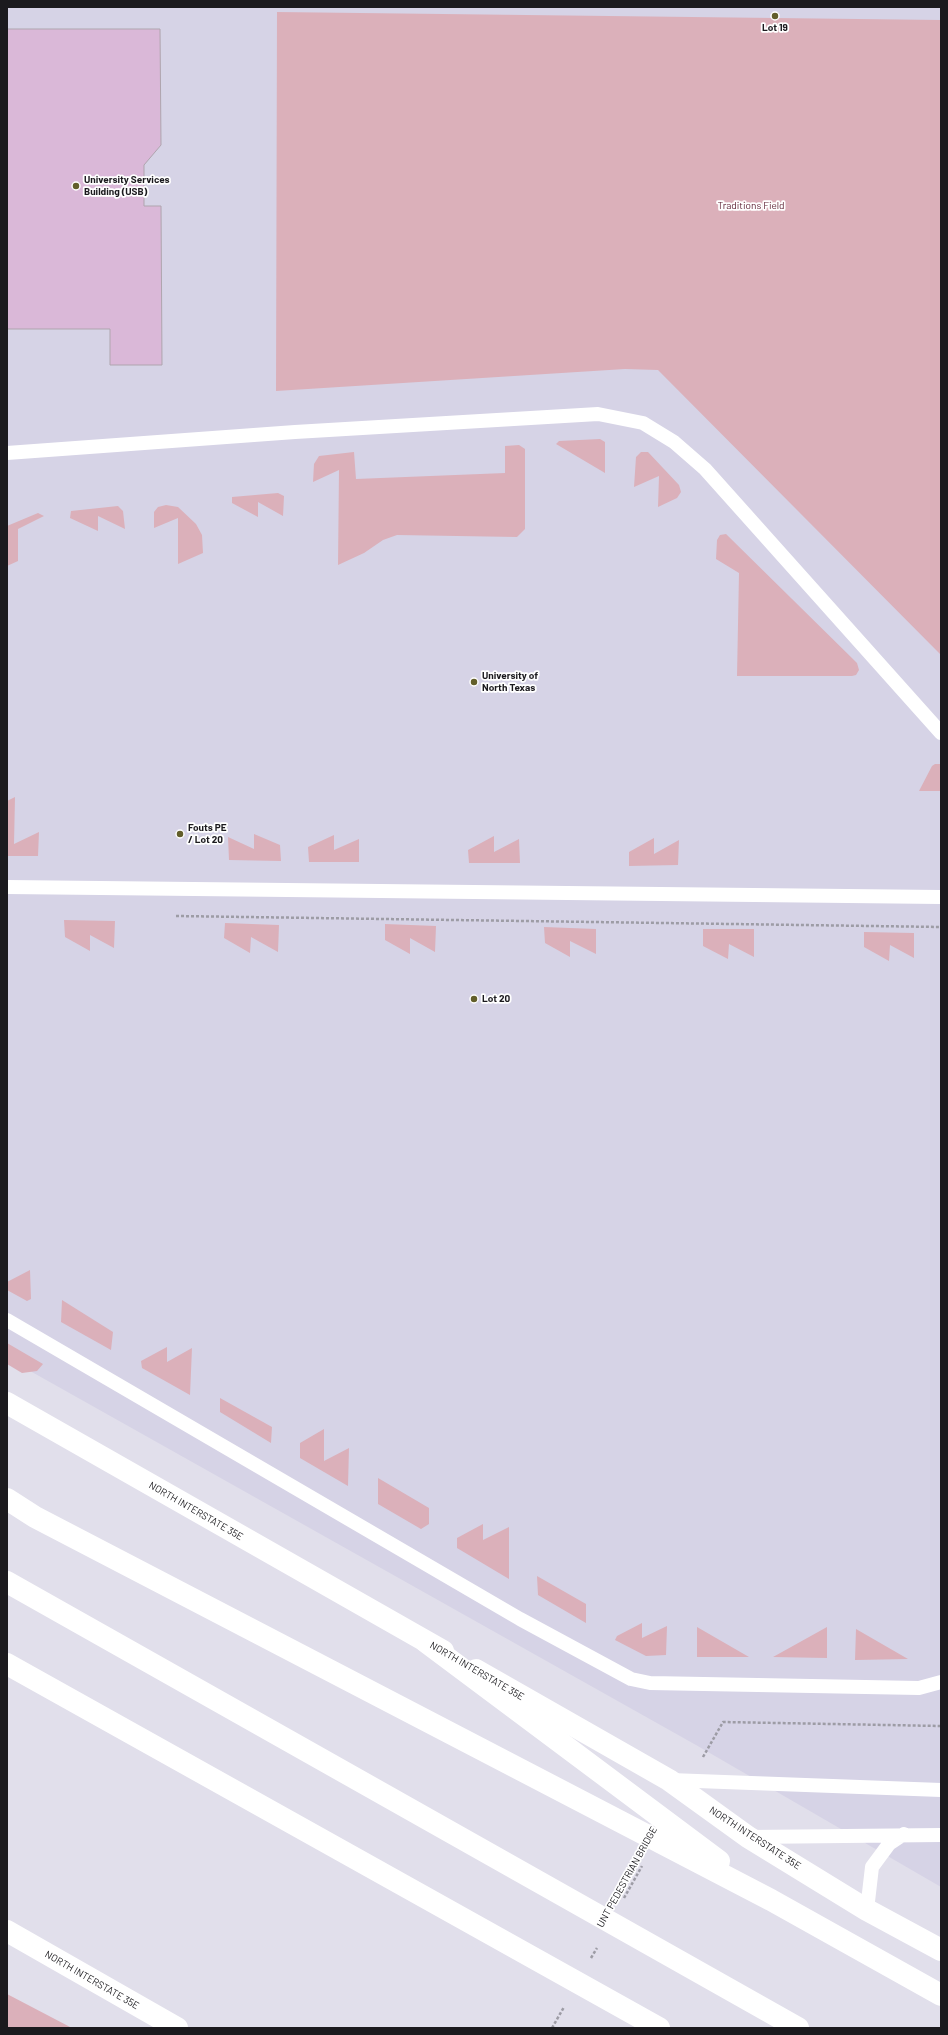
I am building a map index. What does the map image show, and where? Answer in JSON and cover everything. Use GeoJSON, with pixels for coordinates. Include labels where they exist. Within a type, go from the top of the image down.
{"type":"FeatureCollection","features":[{"type":"Feature","properties":{"kind":"main road","name":"NORTH INTERSTATE 35E"},"geometry":{"type":"LineString","coordinates":[[7,1403],[669,1780],[748,1836],[867,1910],[941,1950]]}},
{"type":"Feature","properties":{"kind":"main road"},"geometry":{"type":"LineString","coordinates":[[7,1499],[34,1517],[771,1900],[941,1995]]}},
{"type":"Feature","properties":{"kind":"main road"},"geometry":{"type":"LineString","coordinates":[[7,1582],[798,2028]]}},
{"type":"Feature","properties":{"kind":"main road"},"geometry":{"type":"LineString","coordinates":[[426,1642],[771,1900]]}},
{"type":"Feature","properties":{"kind":"main road"},"geometry":{"type":"LineString","coordinates":[[7,1664],[659,2028]]}},
{"type":"Feature","properties":{"kind":"main road","name":"NORTH INTERSTATE 35E"},"geometry":{"type":"LineString","coordinates":[[7,1931],[177,2028]]}},
{"type":"Feature","properties":{"kind":"lane"},"geometry":{"type":"LineString","coordinates":[[7,453],[295,432],[598,414],[643,423],[674,442],[705,469],[941,733]]}},
{"type":"Feature","properties":{"kind":"lane"},"geometry":{"type":"LineString","coordinates":[[7,887],[941,897]]}},
{"type":"Feature","properties":{"kind":"lane"},"geometry":{"type":"LineString","coordinates":[[7,1320],[520,1619],[631,1679],[650,1683],[919,1688],[941,1682]]}},
{"type":"Feature","properties":{"kind":"lane"},"geometry":{"type":"LineString","coordinates":[[669,1780],[941,1790]]}},
{"type":"Feature","properties":{"kind":"lane"},"geometry":{"type":"LineString","coordinates":[[748,1836],[904,1834],[941,1836]]}},
{"type":"Feature","properties":{"kind":"lane"},"geometry":{"type":"LineString","coordinates":[[867,1910],[872,1867],[889,1844],[904,1834]]}},
{"type":"Feature","properties":{"kind":"path"},"geometry":{"type":"LineString","coordinates":[[175,916],[941,927]]}},
{"type":"Feature","properties":{"kind":"path"},"geometry":{"type":"LineString","coordinates":[[700,1763],[723,1722],[941,1726]]}},
{"type":"Feature","properties":{"kind":"path","name":"UNT PEDESTRIAN BRIDGE"},"geometry":{"type":"LineString","coordinates":[[622,1902],[646,1860]]}},
{"type":"Feature","properties":{"kind":"path"},"geometry":{"type":"LineString","coordinates":[[587,1965],[599,1944]]}},
{"type":"Feature","properties":{"kind":"path"},"geometry":{"type":"LineString","coordinates":[[552,2028],[568,2000]]}},
{"type":"Feature","properties":{"kind":"shaded area","name":"University of North Texas"},"geometry":{"type":"Polygon","coordinates":[[[7,7],[941,7],[941,1887],[696,1745],[7,1358],[7,7]]]}},
{"type":"Feature","properties":{"kind":"green space","name":"Traditions Field"},"geometry":{"type":"Polygon","coordinates":[[[277,12],[941,20],[941,655],[658,370],[625,369],[276,391],[277,12]]]}},
{"type":"Feature","properties":{"kind":"green space"},"geometry":{"type":"Polygon","coordinates":[[[600,439],[605,442],[605,473],[556,444],[559,441],[600,439]]]}},
{"type":"Feature","properties":{"kind":"green space"},"geometry":{"type":"Polygon","coordinates":[[[519,445],[525,449],[525,529],[517,537],[397,535],[383,540],[364,553],[338,565],[339,470],[313,482],[314,464],[319,456],[354,452],[356,479],[505,473],[505,446],[519,445]]]}},
{"type":"Feature","properties":{"kind":"green space"},"geometry":{"type":"Polygon","coordinates":[[[641,452],[648,452],[679,485],[681,492],[677,498],[658,507],[659,476],[634,487],[636,457],[641,452]]]}},
{"type":"Feature","properties":{"kind":"green space"},"geometry":{"type":"Polygon","coordinates":[[[278,493],[284,496],[283,516],[258,502],[258,517],[232,503],[232,497],[278,493]]]}},
{"type":"Feature","properties":{"kind":"green space"},"geometry":{"type":"Polygon","coordinates":[[[166,505],[178,507],[196,524],[202,535],[203,553],[178,564],[178,518],[154,528],[154,512],[158,507],[166,505]]]}},
{"type":"Feature","properties":{"kind":"green space"},"geometry":{"type":"Polygon","coordinates":[[[118,506],[123,511],[125,529],[98,516],[98,531],[70,518],[71,511],[118,506]]]}},
{"type":"Feature","properties":{"kind":"green space"},"geometry":{"type":"Polygon","coordinates":[[[38,513],[44,516],[18,529],[18,561],[7,566],[7,526],[38,513]]]}},
{"type":"Feature","properties":{"kind":"green space"},"geometry":{"type":"Polygon","coordinates":[[[726,534],[857,663],[859,670],[856,675],[737,676],[739,573],[716,559],[717,540],[720,535],[726,534]]]}},
{"type":"Feature","properties":{"kind":"green space"},"geometry":{"type":"Polygon","coordinates":[[[935,764],[941,764],[941,791],[919,791],[932,766],[935,764]]]}},
{"type":"Feature","properties":{"kind":"green space"},"geometry":{"type":"Polygon","coordinates":[[[15,797],[14,844],[39,832],[38,856],[7,856],[7,801],[15,797]]]}},
{"type":"Feature","properties":{"kind":"green space"},"geometry":{"type":"Polygon","coordinates":[[[254,834],[280,845],[281,861],[229,860],[228,837],[254,849],[254,834]]]}},
{"type":"Feature","properties":{"kind":"green space"},"geometry":{"type":"Polygon","coordinates":[[[334,835],[334,850],[359,839],[359,862],[309,862],[308,847],[334,835]]]}},
{"type":"Feature","properties":{"kind":"green space"},"geometry":{"type":"Polygon","coordinates":[[[494,836],[494,852],[519,839],[520,863],[469,863],[468,850],[494,836]]]}},
{"type":"Feature","properties":{"kind":"green space"},"geometry":{"type":"Polygon","coordinates":[[[654,838],[654,854],[679,840],[678,865],[629,866],[629,852],[654,838]]]}},
{"type":"Feature","properties":{"kind":"green space"},"geometry":{"type":"Polygon","coordinates":[[[64,920],[115,921],[114,948],[90,935],[90,951],[65,937],[64,920]]]}},
{"type":"Feature","properties":{"kind":"green space"},"geometry":{"type":"Polygon","coordinates":[[[225,923],[279,925],[278,952],[251,937],[250,953],[224,938],[225,923]]]}},
{"type":"Feature","properties":{"kind":"green space"},"geometry":{"type":"Polygon","coordinates":[[[385,924],[436,926],[435,952],[410,938],[410,954],[385,940],[385,924]]]}},
{"type":"Feature","properties":{"kind":"green space"},"geometry":{"type":"Polygon","coordinates":[[[544,927],[596,929],[596,954],[570,941],[570,957],[545,943],[544,927]]]}},
{"type":"Feature","properties":{"kind":"green space"},"geometry":{"type":"Polygon","coordinates":[[[703,929],[754,929],[754,957],[729,944],[728,959],[703,946],[703,929]]]}},
{"type":"Feature","properties":{"kind":"green space"},"geometry":{"type":"Polygon","coordinates":[[[864,932],[914,933],[914,958],[890,945],[889,961],[864,947],[864,932]]]}},
{"type":"Feature","properties":{"kind":"green space"},"geometry":{"type":"Polygon","coordinates":[[[30,1270],[31,1299],[27,1301],[7,1290],[7,1282],[30,1270]]]}},
{"type":"Feature","properties":{"kind":"green space"},"geometry":{"type":"Polygon","coordinates":[[[62,1300],[113,1332],[111,1350],[61,1322],[62,1300]]]}},
{"type":"Feature","properties":{"kind":"green space"},"geometry":{"type":"Polygon","coordinates":[[[7,1343],[43,1364],[37,1371],[22,1373],[7,1364],[7,1343]]]}},
{"type":"Feature","properties":{"kind":"green space"},"geometry":{"type":"Polygon","coordinates":[[[167,1347],[167,1362],[192,1348],[190,1395],[142,1368],[141,1361],[167,1347]]]}},
{"type":"Feature","properties":{"kind":"green space"},"geometry":{"type":"Polygon","coordinates":[[[220,1398],[272,1427],[271,1443],[220,1412],[220,1398]]]}},
{"type":"Feature","properties":{"kind":"green space"},"geometry":{"type":"Polygon","coordinates":[[[324,1429],[324,1461],[349,1448],[348,1486],[300,1458],[300,1443],[324,1429]]]}},
{"type":"Feature","properties":{"kind":"green space"},"geometry":{"type":"Polygon","coordinates":[[[378,1478],[429,1508],[429,1524],[421,1529],[378,1504],[378,1478]]]}},
{"type":"Feature","properties":{"kind":"green space"},"geometry":{"type":"Polygon","coordinates":[[[483,1524],[483,1540],[509,1527],[509,1579],[457,1548],[457,1538],[483,1524]]]}},
{"type":"Feature","properties":{"kind":"green space"},"geometry":{"type":"Polygon","coordinates":[[[537,1576],[586,1604],[586,1623],[538,1595],[537,1576]]]}},
{"type":"Feature","properties":{"kind":"green space"},"geometry":{"type":"Polygon","coordinates":[[[642,1623],[642,1638],[667,1626],[666,1655],[646,1656],[615,1640],[617,1636],[642,1623]]]}},
{"type":"Feature","properties":{"kind":"green space"},"geometry":{"type":"Polygon","coordinates":[[[697,1627],[749,1657],[697,1657],[697,1627]]]}},
{"type":"Feature","properties":{"kind":"green space"},"geometry":{"type":"Polygon","coordinates":[[[827,1627],[827,1658],[773,1657],[827,1627]]]}},
{"type":"Feature","properties":{"kind":"green space"},"geometry":{"type":"Polygon","coordinates":[[[856,1629],[908,1659],[855,1660],[856,1629]]]}},
{"type":"Feature","properties":{"kind":"green space"},"geometry":{"type":"Polygon","coordinates":[[[7,1994],[72,2028],[7,2028],[7,1994]]]}},
{"type":"Feature","properties":{"kind":"building","name":"University Services Building (USB)"},"geometry":{"type":"Polygon","coordinates":[[[7,29],[160,29],[161,145],[144,165],[144,206],[161,206],[162,365],[110,365],[110,329],[7,329],[7,29]]]}},
{"type":"Feature","properties":{"kind":"place","name":"Lot 19"},"geometry":{"type":"Point","coordinates":[775,16]}},
{"type":"Feature","properties":{"kind":"place","name":"University Services Building (USB)"},"geometry":{"type":"Point","coordinates":[76,186]}},
{"type":"Feature","properties":{"kind":"place","name":"University of North Texas"},"geometry":{"type":"Point","coordinates":[474,682]}},
{"type":"Feature","properties":{"kind":"place","name":"Fouts PE / Lot 20"},"geometry":{"type":"Point","coordinates":[180,834]}},
{"type":"Feature","properties":{"kind":"place","name":"Lot 20"},"geometry":{"type":"Point","coordinates":[474,999]}}]}
